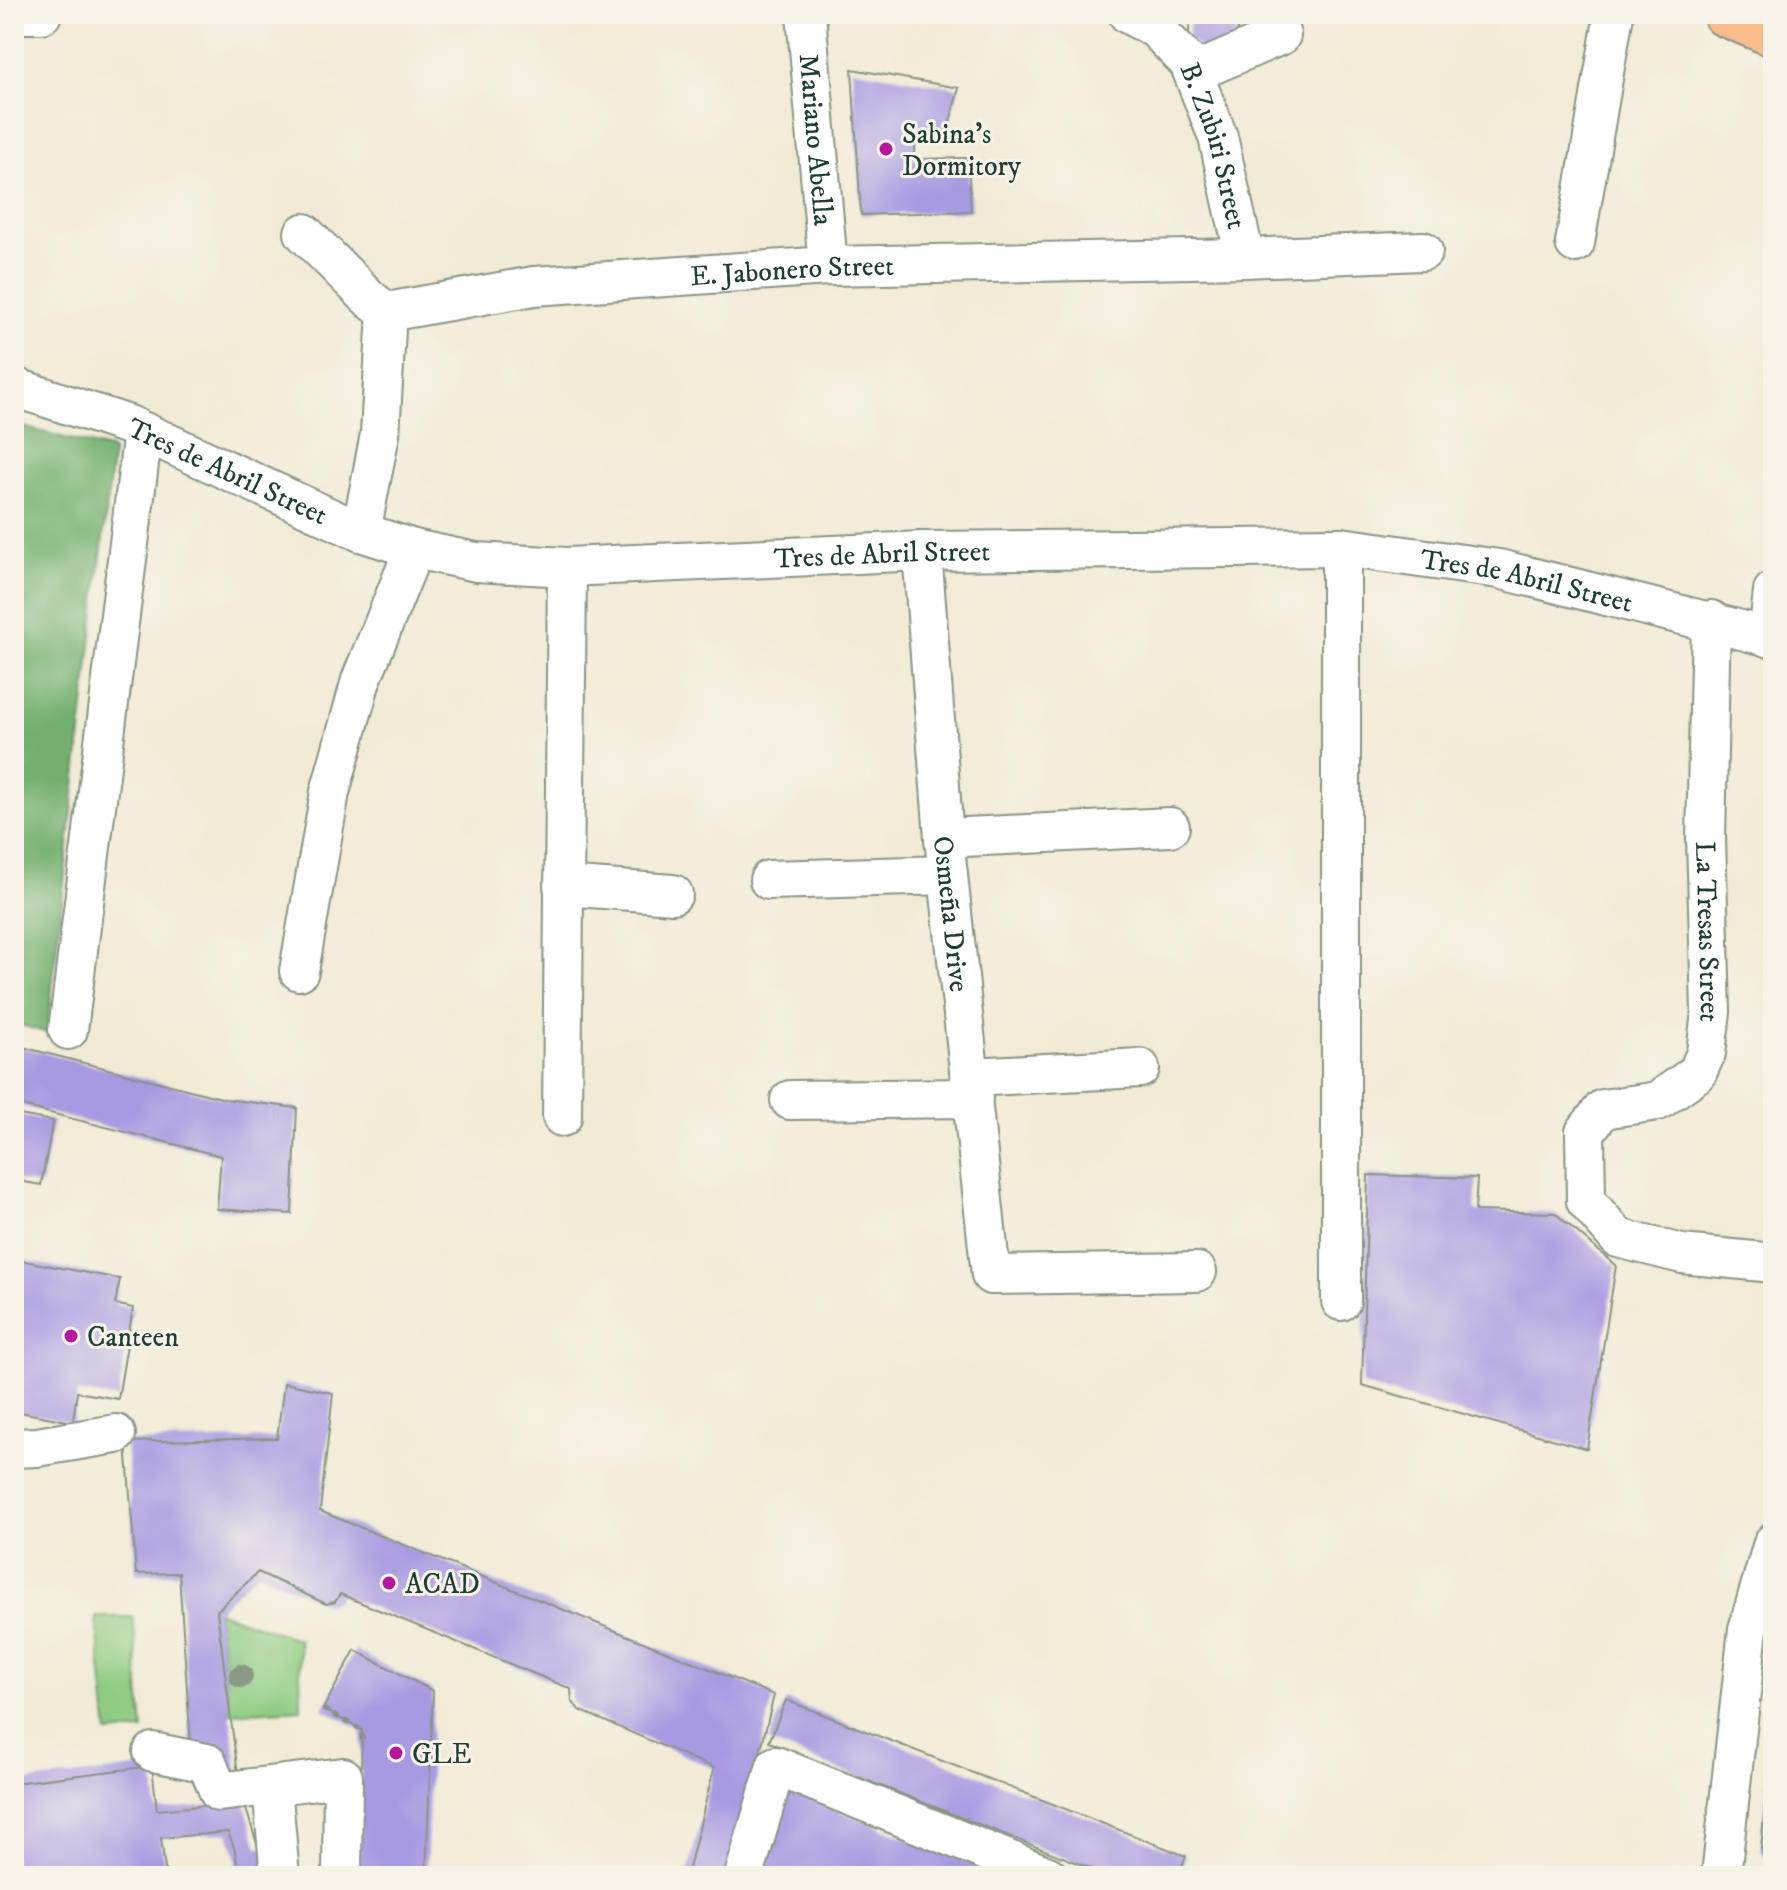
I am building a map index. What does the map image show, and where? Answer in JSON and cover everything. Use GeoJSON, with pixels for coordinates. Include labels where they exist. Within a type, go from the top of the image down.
{"type":"FeatureCollection","features":[{"type":"Feature","properties":{"kind":"street"},"geometry":{"type":"LineString","coordinates":[[14,14],[42,14]]}},
{"type":"Feature","properties":{"kind":"street","name":"Mariano Abella"},"geometry":{"type":"LineString","coordinates":[[806,14],[828,266]]}},
{"type":"Feature","properties":{"kind":"street","name":"B. Zubiri Street"},"geometry":{"type":"LineString","coordinates":[[1128,14],[1156,29],[1189,63],[1218,137],[1245,258]]}},
{"type":"Feature","properties":{"kind":"street"},"geometry":{"type":"LineString","coordinates":[[1575,243],[1614,14]]}},
{"type":"Feature","properties":{"kind":"street"},"geometry":{"type":"LineString","coordinates":[[1193,73],[1281,35]]}},
{"type":"Feature","properties":{"kind":"street"},"geometry":{"type":"LineString","coordinates":[[304,233],[387,312],[380,434],[361,532]]}},
{"type":"Feature","properties":{"kind":"street","name":"E. Jabonero Street"},"geometry":{"type":"LineString","coordinates":[[387,312],[534,286],[828,266],[1245,258],[1423,251]]}},
{"type":"Feature","properties":{"kind":"street","name":"Tres de Abril Street"},"geometry":{"type":"LineString","coordinates":[[14,387],[143,432],[361,532],[414,549],[476,562],[567,567],[922,551],[1341,547],[1499,569],[1771,637]]}},
{"type":"Feature","properties":{"kind":"street"},"geometry":{"type":"LineString","coordinates":[[68,1030],[143,432]]}},
{"type":"Feature","properties":{"kind":"street"},"geometry":{"type":"LineString","coordinates":[[1341,547],[1341,1301]]}},
{"type":"Feature","properties":{"kind":"street"},"geometry":{"type":"LineString","coordinates":[[299,971],[330,792],[361,680],[414,549]]}},
{"type":"Feature","properties":{"kind":"street","name":"Osmeña Drive"},"geometry":{"type":"LineString","coordinates":[[922,551],[946,857],[991,1275],[1197,1272]]}},
{"type":"Feature","properties":{"kind":"street"},"geometry":{"type":"LineString","coordinates":[[562,1117],[567,567]]}},
{"type":"Feature","properties":{"kind":"street"},"geometry":{"type":"LineString","coordinates":[[1771,637],[1773,591]]}},
{"type":"Feature","properties":{"kind":"street","name":"La Tresas Street"},"geometry":{"type":"LineString","coordinates":[[1711,620],[1706,838],[1711,1012],[1706,1053],[1697,1073],[1658,1101],[1603,1109],[1585,1132],[1586,1201],[1618,1238],[1682,1254],[1773,1263]]}},
{"type":"Feature","properties":{"kind":"street"},"geometry":{"type":"LineString","coordinates":[[769,880],[1170,827]]}},
{"type":"Feature","properties":{"kind":"street"},"geometry":{"type":"LineString","coordinates":[[563,886],[673,894]]}},
{"type":"Feature","properties":{"kind":"street"},"geometry":{"type":"LineString","coordinates":[[790,1100],[971,1087],[1140,1068]]}},
{"type":"Feature","properties":{"kind":"street"},"geometry":{"type":"LineString","coordinates":[[14,1448],[116,1434]]}},
{"type":"Feature","properties":{"kind":"street"},"geometry":{"type":"LineString","coordinates":[[1721,1876],[1748,1629],[1773,1543]]}},
{"type":"Feature","properties":{"kind":"street"},"geometry":{"type":"LineString","coordinates":[[153,1752],[207,1763],[219,1792],[343,1777],[342,1876]]}},
{"type":"Feature","properties":{"kind":"street"},"geometry":{"type":"LineString","coordinates":[[744,1876],[776,1766],[1048,1876]]}},
{"type":"Feature","properties":{"kind":"street"},"geometry":{"type":"LineString","coordinates":[[272,1786],[280,1876]]}},
{"type":"Feature","properties":{"kind":"green space"},"geometry":{"type":"Polygon","coordinates":[[[15,425],[113,450],[47,1033],[14,1023],[15,425]]]}},
{"type":"Feature","properties":{"kind":"green space"},"geometry":{"type":"Polygon","coordinates":[[[217,1611],[299,1640],[301,1709],[230,1713],[217,1611]]]}},
{"type":"Feature","properties":{"kind":"green space"},"geometry":{"type":"Polygon","coordinates":[[[96,1617],[133,1617],[143,1730],[108,1733],[96,1617]]]}},
{"type":"Feature","properties":{"kind":"building"},"geometry":{"type":"Polygon","coordinates":[[[1191,14],[1294,14],[1255,31],[1239,24],[1237,36],[1206,54],[1188,38],[1191,14]]]}},
{"type":"Feature","properties":{"kind":"building","name":"Sabina's Dormitory"},"geometry":{"type":"Polygon","coordinates":[[[852,69],[959,88],[945,140],[917,136],[913,159],[968,158],[971,211],[861,215],[852,69]]]}},
{"type":"Feature","properties":{"kind":"building"},"geometry":{"type":"Polygon","coordinates":[[[14,1045],[225,1099],[297,1108],[292,1214],[217,1209],[221,1156],[14,1104],[14,1045]]]}},
{"type":"Feature","properties":{"kind":"building"},"geometry":{"type":"Polygon","coordinates":[[[14,1114],[53,1121],[41,1185],[14,1180],[14,1114]]]}},
{"type":"Feature","properties":{"kind":"building"},"geometry":{"type":"Polygon","coordinates":[[[1368,1175],[1477,1178],[1475,1211],[1555,1213],[1616,1266],[1587,1449],[1362,1385],[1368,1175]]]}},
{"type":"Feature","properties":{"kind":"building","name":"Canteen"},"geometry":{"type":"Polygon","coordinates":[[[14,1259],[120,1279],[115,1304],[133,1308],[118,1399],[77,1392],[73,1422],[14,1411],[14,1259]]]}},
{"type":"Feature","properties":{"kind":"building"},"geometry":{"type":"Polygon","coordinates":[[[284,1383],[333,1393],[320,1511],[774,1695],[730,1876],[687,1876],[714,1768],[579,1710],[572,1701],[571,1689],[340,1594],[335,1602],[326,1604],[258,1572],[217,1611],[240,1790],[258,1847],[267,1846],[270,1876],[239,1876],[228,1832],[161,1838],[166,1876],[14,1876],[14,1783],[152,1766],[157,1810],[222,1804],[192,1761],[179,1573],[136,1574],[126,1442],[277,1438],[284,1383]]]}},
{"type":"Feature","properties":{"kind":"building","name":"GLE"},"geometry":{"type":"Polygon","coordinates":[[[355,1650],[433,1691],[426,1876],[359,1876],[362,1730],[323,1709],[355,1650]]]}},
{"type":"Feature","properties":{"kind":"building"},"geometry":{"type":"Polygon","coordinates":[[[786,1700],[1186,1856],[1178,1876],[1111,1876],[769,1742],[786,1700]]]}},
{"type":"Feature","properties":{"kind":"building"},"geometry":{"type":"Polygon","coordinates":[[[1773,1737],[1773,1875],[1761,1849],[1773,1737]]]}},
{"type":"Feature","properties":{"kind":"building"},"geometry":{"type":"Polygon","coordinates":[[[786,1789],[1001,1876],[774,1876],[756,1869],[786,1789]]]}},
{"type":"Feature","properties":{"kind":"place","name":"Sabina's Dormitory"},"geometry":{"type":"Point","coordinates":[886,149]}},
{"type":"Feature","properties":{"kind":"place","name":"Canteen"},"geometry":{"type":"Point","coordinates":[71,1336]}},
{"type":"Feature","properties":{"kind":"place","name":"ACAD"},"geometry":{"type":"Point","coordinates":[389,1583]}},
{"type":"Feature","properties":{"kind":"place","name":"GLE"},"geometry":{"type":"Point","coordinates":[396,1753]}}]}
